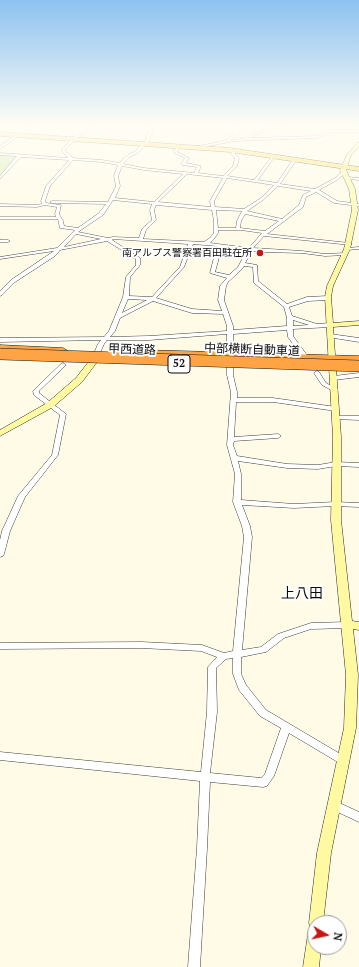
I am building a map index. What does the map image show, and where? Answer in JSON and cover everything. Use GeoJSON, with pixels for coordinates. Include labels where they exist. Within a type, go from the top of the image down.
{"type":"FeatureCollection","features":[{"type":"Feature","properties":{"kind":"highway","name":"甲西道路"},"geometry":{"type":"LineString","coordinates":[[0,348],[359,360]]}},
{"type":"Feature","properties":{"kind":"highway","name":"甲西道路"},"geometry":{"type":"LineString","coordinates":[[0,356],[93,362],[230,366],[333,374],[359,368]]}},
{"type":"Feature","properties":{"kind":"highway","name":"中部横断自動車道"},"geometry":{"type":"LineString","coordinates":[[0,356],[359,368]]}},
{"type":"Feature","properties":{"kind":"main road"},"geometry":{"type":"LineString","coordinates":[[338,170],[345,172],[352,170]]}},
{"type":"Feature","properties":{"kind":"street"},"geometry":{"type":"LineString","coordinates":[[0,178],[7,170]]}},
{"type":"Feature","properties":{"kind":"street"},"geometry":{"type":"LineString","coordinates":[[44,203],[48,186],[62,170]]}},
{"type":"Feature","properties":{"kind":"street"},"geometry":{"type":"LineString","coordinates":[[0,294],[13,281],[60,249],[77,231],[101,214],[111,201],[118,186],[116,176],[118,170]]}},
{"type":"Feature","properties":{"kind":"street"},"geometry":{"type":"LineString","coordinates":[[165,170],[316,190],[336,202],[357,204]]}},
{"type":"Feature","properties":{"kind":"street"},"geometry":{"type":"LineString","coordinates":[[196,174],[197,170]]}},
{"type":"Feature","properties":{"kind":"street"},"geometry":{"type":"LineString","coordinates":[[205,244],[215,236],[216,229],[212,201],[225,177],[231,170]]}},
{"type":"Feature","properties":{"kind":"street"},"geometry":{"type":"LineString","coordinates":[[255,181],[263,170]]}},
{"type":"Feature","properties":{"kind":"street"},"geometry":{"type":"LineString","coordinates":[[238,229],[239,221],[245,211],[262,199],[278,184],[287,170]]}},
{"type":"Feature","properties":{"kind":"street"},"geometry":{"type":"LineString","coordinates":[[345,172],[359,179]]}},
{"type":"Feature","properties":{"kind":"street"},"geometry":{"type":"LineString","coordinates":[[344,761],[264,714],[242,686],[237,674],[237,654],[248,538],[246,526],[237,502],[238,474],[233,458],[230,439],[234,400],[230,366],[230,332],[222,300],[222,292],[226,281],[243,264],[250,250],[264,233],[301,206],[304,196],[336,179],[345,172]]}},
{"type":"Feature","properties":{"kind":"street"},"geometry":{"type":"LineString","coordinates":[[317,915],[324,853],[333,805],[344,761],[350,728],[351,706],[352,675],[335,504],[335,390],[330,336],[325,326],[330,286],[347,249],[357,204],[345,172]]}},
{"type":"Feature","properties":{"kind":"street"},"geometry":{"type":"LineString","coordinates":[[141,239],[144,230],[154,220],[152,210],[154,204],[186,173]]}},
{"type":"Feature","properties":{"kind":"street"},"geometry":{"type":"LineString","coordinates":[[0,205],[38,206],[44,203],[111,201],[245,211],[282,220]]}},
{"type":"Feature","properties":{"kind":"street"},"geometry":{"type":"LineString","coordinates":[[0,433],[50,405],[79,380],[93,362],[104,339],[112,331],[126,296],[128,278],[138,264],[138,258],[108,239],[62,227],[57,214],[60,208],[59,206],[44,203]]}},
{"type":"Feature","properties":{"kind":"street"},"geometry":{"type":"LineString","coordinates":[[0,218],[59,218]]}},
{"type":"Feature","properties":{"kind":"street"},"geometry":{"type":"LineString","coordinates":[[216,229],[238,229],[347,249]]}},
{"type":"Feature","properties":{"kind":"street"},"geometry":{"type":"LineString","coordinates":[[0,258],[60,249],[108,239],[141,239],[220,245],[250,250],[302,252],[325,255],[347,249],[359,248]]}},
{"type":"Feature","properties":{"kind":"street"},"geometry":{"type":"LineString","coordinates":[[0,242],[8,241]]}},
{"type":"Feature","properties":{"kind":"street"},"geometry":{"type":"LineString","coordinates":[[118,316],[152,299],[182,267],[191,243]]}},
{"type":"Feature","properties":{"kind":"street"},"geometry":{"type":"LineString","coordinates":[[220,245],[215,256],[212,273],[231,277]]}},
{"type":"Feature","properties":{"kind":"street"},"geometry":{"type":"LineString","coordinates":[[243,264],[255,266],[256,282],[286,306],[290,317],[290,336],[306,358]]}},
{"type":"Feature","properties":{"kind":"street"},"geometry":{"type":"LineString","coordinates":[[126,296],[152,299],[192,311],[226,313]]}},
{"type":"Feature","properties":{"kind":"street"},"geometry":{"type":"LineString","coordinates":[[286,306],[307,299],[328,298]]}},
{"type":"Feature","properties":{"kind":"street"},"geometry":{"type":"LineString","coordinates":[[290,317],[325,326]]}},
{"type":"Feature","properties":{"kind":"street"},"geometry":{"type":"LineString","coordinates":[[0,340],[104,339],[359,323]]}},
{"type":"Feature","properties":{"kind":"street"},"geometry":{"type":"LineString","coordinates":[[330,336],[359,340]]}},
{"type":"Feature","properties":{"kind":"street"},"geometry":{"type":"LineString","coordinates":[[0,554],[6,531],[22,496],[55,455],[63,414],[36,394],[36,391],[63,365]]}},
{"type":"Feature","properties":{"kind":"street"},"geometry":{"type":"LineString","coordinates":[[317,373],[324,384],[335,390]]}},
{"type":"Feature","properties":{"kind":"street"},"geometry":{"type":"LineString","coordinates":[[333,374],[359,375]]}},
{"type":"Feature","properties":{"kind":"street"},"geometry":{"type":"LineString","coordinates":[[234,400],[273,400],[359,418]]}},
{"type":"Feature","properties":{"kind":"street"},"geometry":{"type":"LineString","coordinates":[[230,439],[278,436]]}},
{"type":"Feature","properties":{"kind":"street"},"geometry":{"type":"LineString","coordinates":[[233,458],[287,466],[318,467],[336,464],[359,465]]}},
{"type":"Feature","properties":{"kind":"street"},"geometry":{"type":"LineString","coordinates":[[237,502],[294,506],[335,504],[359,505]]}},
{"type":"Feature","properties":{"kind":"street"},"geometry":{"type":"LineString","coordinates":[[0,646],[141,645],[202,648],[224,656],[263,650],[281,636],[311,626],[359,626]]}},
{"type":"Feature","properties":{"kind":"street"},"geometry":{"type":"LineString","coordinates":[[194,967],[205,777],[212,712],[212,667],[224,656]]}},
{"type":"Feature","properties":{"kind":"street"},"geometry":{"type":"LineString","coordinates":[[0,756],[263,783],[269,776],[286,728]]}},
{"type":"Feature","properties":{"kind":"street"},"geometry":{"type":"LineString","coordinates":[[333,805],[359,817]]}},
{"type":"Feature","properties":{"kind":"street"},"geometry":{"type":"LineString","coordinates":[[311,967],[312,955]]}},
{"type":"Feature","properties":{"kind":"green space"},"geometry":{"type":"Polygon","coordinates":[[[0,170],[5,170],[0,176],[0,170]]]}},
{"type":"Feature","properties":{"kind":"place","name":"南アルプス警察署百田駐在所"},"geometry":{"type":"Point","coordinates":[260,253]}},
{"type":"Feature","properties":{"kind":"district","name":"上八田"},"geometry":{"type":"Point","coordinates":[302,594]}}]}
